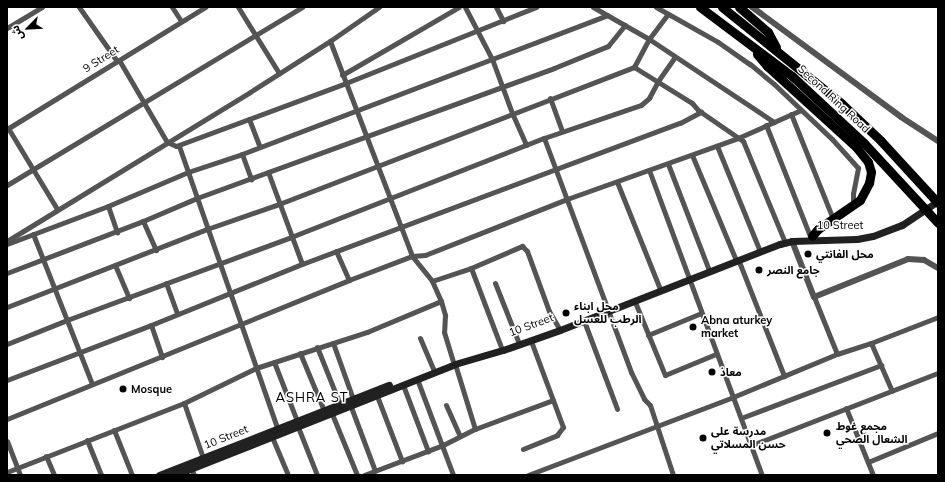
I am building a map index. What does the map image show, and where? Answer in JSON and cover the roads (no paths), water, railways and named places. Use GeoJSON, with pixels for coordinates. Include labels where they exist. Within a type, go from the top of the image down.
{"type":"FeatureCollection","features":[{"type":"Feature","properties":{"kind":"highway","name":"Second Ring Road"},"geometry":{"type":"LineString","coordinates":[[700,7],[792,76],[864,143],[938,223]]}},
{"type":"Feature","properties":{"kind":"highway","name":"Second Ring Road"},"geometry":{"type":"LineString","coordinates":[[722,7],[778,50],[841,103],[881,141],[938,202]]}},
{"type":"Feature","properties":{"kind":"highway"},"geometry":{"type":"LineString","coordinates":[[739,7],[768,32],[778,50]]}},
{"type":"Feature","properties":{"kind":"highway"},"geometry":{"type":"LineString","coordinates":[[747,42],[767,66],[863,154],[868,162],[871,172],[869,183],[863,196],[853,207],[818,229],[811,236]]}},
{"type":"Feature","properties":{"kind":"main road"},"geometry":{"type":"LineString","coordinates":[[873,236],[902,225],[938,202]]}},
{"type":"Feature","properties":{"kind":"main road","name":"10 Street"},"geometry":{"type":"LineString","coordinates":[[341,407],[351,407],[454,363],[518,341],[584,321],[608,310],[634,302],[760,249],[788,240],[811,236],[873,236]]}},
{"type":"Feature","properties":{"kind":"main road","name":"10 Street"},"geometry":{"type":"LineString","coordinates":[[158,475],[192,469],[203,458],[277,428],[298,424],[328,414],[353,399],[433,369],[531,341],[708,270],[788,240],[857,239],[873,236]]}},
{"type":"Feature","properties":{"kind":"main road","name":"10 Street"},"geometry":{"type":"LineString","coordinates":[[175,475],[272,437],[298,424]]}},
{"type":"Feature","properties":{"kind":"street"},"geometry":{"type":"LineString","coordinates":[[7,28],[42,7]]}},
{"type":"Feature","properties":{"kind":"street"},"geometry":{"type":"LineString","coordinates":[[78,7],[118,60],[145,102],[167,142],[179,146],[478,32],[529,8],[536,7]]}},
{"type":"Feature","properties":{"kind":"street"},"geometry":{"type":"LineString","coordinates":[[172,7],[181,21]]}},
{"type":"Feature","properties":{"kind":"street","name":"9 Street"},"geometry":{"type":"LineString","coordinates":[[8,128],[205,7]]}},
{"type":"Feature","properties":{"kind":"street"},"geometry":{"type":"LineString","coordinates":[[238,7],[279,73]]}},
{"type":"Feature","properties":{"kind":"street"},"geometry":{"type":"LineString","coordinates":[[7,185],[302,7]]}},
{"type":"Feature","properties":{"kind":"street"},"geometry":{"type":"LineString","coordinates":[[342,75],[459,7]]}},
{"type":"Feature","properties":{"kind":"street"},"geometry":{"type":"LineString","coordinates":[[465,7],[492,59],[512,113],[526,145]]}},
{"type":"Feature","properties":{"kind":"street"},"geometry":{"type":"LineString","coordinates":[[496,7],[503,21]]}},
{"type":"Feature","properties":{"kind":"street"},"geometry":{"type":"LineString","coordinates":[[593,7],[649,39],[774,122]]}},
{"type":"Feature","properties":{"kind":"street"},"geometry":{"type":"LineString","coordinates":[[656,7],[718,42],[750,64],[774,84],[832,139],[858,168],[852,194],[853,207]]}},
{"type":"Feature","properties":{"kind":"street"},"geometry":{"type":"LineString","coordinates":[[752,7],[901,117],[938,141]]}},
{"type":"Feature","properties":{"kind":"street"},"geometry":{"type":"LineString","coordinates":[[7,242],[57,209],[330,41],[376,8]]}},
{"type":"Feature","properties":{"kind":"street"},"geometry":{"type":"LineString","coordinates":[[7,308],[207,229],[279,204],[550,98],[634,67],[649,39],[668,14]]}},
{"type":"Feature","properties":{"kind":"street"},"geometry":{"type":"LineString","coordinates":[[7,242],[108,206],[188,172],[242,154],[606,15]]}},
{"type":"Feature","properties":{"kind":"street"},"geometry":{"type":"LineString","coordinates":[[7,274],[117,232],[197,198],[605,48],[612,43],[625,24]]}},
{"type":"Feature","properties":{"kind":"street"},"geometry":{"type":"LineString","coordinates":[[330,41],[412,256],[432,281],[441,301],[445,315],[445,337],[475,429]]}},
{"type":"Feature","properties":{"kind":"street"},"geometry":{"type":"LineString","coordinates":[[7,344],[67,320],[219,264],[562,131],[615,115],[644,103],[649,98],[658,81],[675,57]]}},
{"type":"Feature","properties":{"kind":"street"},"geometry":{"type":"LineString","coordinates":[[634,67],[692,103],[701,112],[743,142],[814,297],[837,354]]}},
{"type":"Feature","properties":{"kind":"street"},"geometry":{"type":"LineString","coordinates":[[550,98],[562,131]]}},
{"type":"Feature","properties":{"kind":"street"},"geometry":{"type":"LineString","coordinates":[[7,419],[349,280],[412,256],[425,255],[567,198],[617,182],[717,146],[801,110]]}},
{"type":"Feature","properties":{"kind":"street"},"geometry":{"type":"LineString","coordinates":[[7,380],[152,325],[336,251],[680,123],[701,112]]}},
{"type":"Feature","properties":{"kind":"street"},"geometry":{"type":"LineString","coordinates":[[791,114],[834,219]]}},
{"type":"Feature","properties":{"kind":"street"},"geometry":{"type":"LineString","coordinates":[[249,119],[260,147]]}},
{"type":"Feature","properties":{"kind":"street"},"geometry":{"type":"LineString","coordinates":[[766,125],[811,236]]}},
{"type":"Feature","properties":{"kind":"street"},"geometry":{"type":"LineString","coordinates":[[8,128],[57,209]]}},
{"type":"Feature","properties":{"kind":"street"},"geometry":{"type":"LineString","coordinates":[[544,138],[631,372],[644,399],[650,405],[673,475]]}},
{"type":"Feature","properties":{"kind":"street"},"geometry":{"type":"LineString","coordinates":[[179,146],[277,428]]}},
{"type":"Feature","properties":{"kind":"street"},"geometry":{"type":"LineString","coordinates":[[717,146],[760,249]]}},
{"type":"Feature","properties":{"kind":"street"},"geometry":{"type":"LineString","coordinates":[[242,154],[251,179]]}},
{"type":"Feature","properties":{"kind":"street"},"geometry":{"type":"LineString","coordinates":[[692,155],[737,259],[784,376]]}},
{"type":"Feature","properties":{"kind":"street"},"geometry":{"type":"LineString","coordinates":[[668,164],[708,270]]}},
{"type":"Feature","properties":{"kind":"street"},"geometry":{"type":"LineString","coordinates":[[649,170],[688,279],[752,445],[762,475]]}},
{"type":"Feature","properties":{"kind":"street"},"geometry":{"type":"LineString","coordinates":[[268,172],[302,264]]}},
{"type":"Feature","properties":{"kind":"street"},"geometry":{"type":"LineString","coordinates":[[617,182],[660,289]]}},
{"type":"Feature","properties":{"kind":"street"},"geometry":{"type":"LineString","coordinates":[[108,206],[117,232]]}},
{"type":"Feature","properties":{"kind":"street"},"geometry":{"type":"LineString","coordinates":[[143,221],[156,250]]}},
{"type":"Feature","properties":{"kind":"street"},"geometry":{"type":"LineString","coordinates":[[33,234],[92,384]]}},
{"type":"Feature","properties":{"kind":"street"},"geometry":{"type":"LineString","coordinates":[[432,281],[471,268],[522,246],[527,251],[549,311],[558,329]]}},
{"type":"Feature","properties":{"kind":"street"},"geometry":{"type":"LineString","coordinates":[[336,251],[349,280]]}},
{"type":"Feature","properties":{"kind":"street"},"geometry":{"type":"LineString","coordinates":[[814,297],[908,259],[924,260],[938,268]]}},
{"type":"Feature","properties":{"kind":"street"},"geometry":{"type":"LineString","coordinates":[[115,265],[129,298]]}},
{"type":"Feature","properties":{"kind":"street"},"geometry":{"type":"LineString","coordinates":[[471,268],[501,347]]}},
{"type":"Feature","properties":{"kind":"street"},"geometry":{"type":"LineString","coordinates":[[166,283],[177,314]]}},
{"type":"Feature","properties":{"kind":"street"},"geometry":{"type":"LineString","coordinates":[[495,283],[518,341]]}},
{"type":"Feature","properties":{"kind":"street"},"geometry":{"type":"LineString","coordinates":[[7,472],[184,403],[256,368],[367,332],[441,301]]}},
{"type":"Feature","properties":{"kind":"street"},"geometry":{"type":"LineString","coordinates":[[634,302],[665,375],[716,354]]}},
{"type":"Feature","properties":{"kind":"street"},"geometry":{"type":"LineString","coordinates":[[648,336],[701,313]]}},
{"type":"Feature","properties":{"kind":"street"},"geometry":{"type":"LineString","coordinates":[[528,475],[733,398],[837,354],[871,343],[938,317]]}},
{"type":"Feature","properties":{"kind":"street"},"geometry":{"type":"LineString","coordinates":[[584,321],[617,410]]}},
{"type":"Feature","properties":{"kind":"street"},"geometry":{"type":"LineString","coordinates":[[152,325],[162,357]]}},
{"type":"Feature","properties":{"kind":"street"},"geometry":{"type":"LineString","coordinates":[[420,338],[433,369]]}},
{"type":"Feature","properties":{"kind":"street"},"geometry":{"type":"LineString","coordinates":[[523,449],[557,435],[563,427],[531,341]]}},
{"type":"Feature","properties":{"kind":"street"},"geometry":{"type":"LineString","coordinates":[[333,343],[353,399]]}},
{"type":"Feature","properties":{"kind":"street"},"geometry":{"type":"LineString","coordinates":[[871,343],[892,391]]}},
{"type":"Feature","properties":{"kind":"street"},"geometry":{"type":"LineString","coordinates":[[317,347],[341,407]]}},
{"type":"Feature","properties":{"kind":"street"},"geometry":{"type":"LineString","coordinates":[[300,353],[357,475]]}},
{"type":"Feature","properties":{"kind":"street"},"geometry":{"type":"LineString","coordinates":[[274,362],[317,475]]}},
{"type":"Feature","properties":{"kind":"street"},"geometry":{"type":"LineString","coordinates":[[741,418],[881,365]]}},
{"type":"Feature","properties":{"kind":"street"},"geometry":{"type":"LineString","coordinates":[[752,445],[938,373]]}},
{"type":"Feature","properties":{"kind":"street"},"geometry":{"type":"LineString","coordinates":[[417,379],[453,475]]}},
{"type":"Feature","properties":{"kind":"street"},"geometry":{"type":"LineString","coordinates":[[403,385],[428,451]]}},
{"type":"Feature","properties":{"kind":"street"},"geometry":{"type":"LineString","coordinates":[[377,396],[402,461]]}},
{"type":"Feature","properties":{"kind":"street"},"geometry":{"type":"LineString","coordinates":[[364,475],[443,445],[475,429],[553,400]]}},
{"type":"Feature","properties":{"kind":"street"},"geometry":{"type":"LineString","coordinates":[[184,403],[203,458]]}},
{"type":"Feature","properties":{"kind":"street"},"geometry":{"type":"LineString","coordinates":[[446,404],[460,436]]}},
{"type":"Feature","properties":{"kind":"street"},"geometry":{"type":"LineString","coordinates":[[351,407],[375,471]]}},
{"type":"Feature","properties":{"kind":"street"},"geometry":{"type":"LineString","coordinates":[[846,408],[873,475]]}},
{"type":"Feature","properties":{"kind":"street"},"geometry":{"type":"LineString","coordinates":[[114,430],[132,475]]}},
{"type":"Feature","properties":{"kind":"street"},"geometry":{"type":"LineString","coordinates":[[868,462],[938,433]]}},
{"type":"Feature","properties":{"kind":"street"},"geometry":{"type":"LineString","coordinates":[[272,437],[288,475]]}},
{"type":"Feature","properties":{"kind":"street"},"geometry":{"type":"LineString","coordinates":[[87,440],[101,475]]}},
{"type":"Feature","properties":{"kind":"street"},"geometry":{"type":"LineString","coordinates":[[7,441],[20,475]]}},
{"type":"Feature","properties":{"kind":"street"},"geometry":{"type":"LineString","coordinates":[[46,456],[54,475]]}},
{"type":"Feature","properties":{"kind":"place","name":"محل الفانتي"},"geometry":{"type":"Point","coordinates":[808,254]}},
{"type":"Feature","properties":{"kind":"place","name":"جامع النصر"},"geometry":{"type":"Point","coordinates":[759,270]}},
{"type":"Feature","properties":{"kind":"place","name":"محل ابناء الرطب للعسل"},"geometry":{"type":"Point","coordinates":[566,313]}},
{"type":"Feature","properties":{"kind":"place","name":"Abna aturkey market"},"geometry":{"type":"Point","coordinates":[693,327]}},
{"type":"Feature","properties":{"kind":"place","name":"معاذ"},"geometry":{"type":"Point","coordinates":[712,372]}},
{"type":"Feature","properties":{"kind":"place","name":"Mosque"},"geometry":{"type":"Point","coordinates":[123,389]}},
{"type":"Feature","properties":{"kind":"place","name":"مجمع غوط الشعال الصحي"},"geometry":{"type":"Point","coordinates":[827,433]}},
{"type":"Feature","properties":{"kind":"place","name":"مدرسة على حسن المسلاتي"},"geometry":{"type":"Point","coordinates":[703,438]}},
{"type":"Feature","properties":{"kind":"district","name":"ASHRA ST"},"geometry":{"type":"Point","coordinates":[312,397]}}]}
